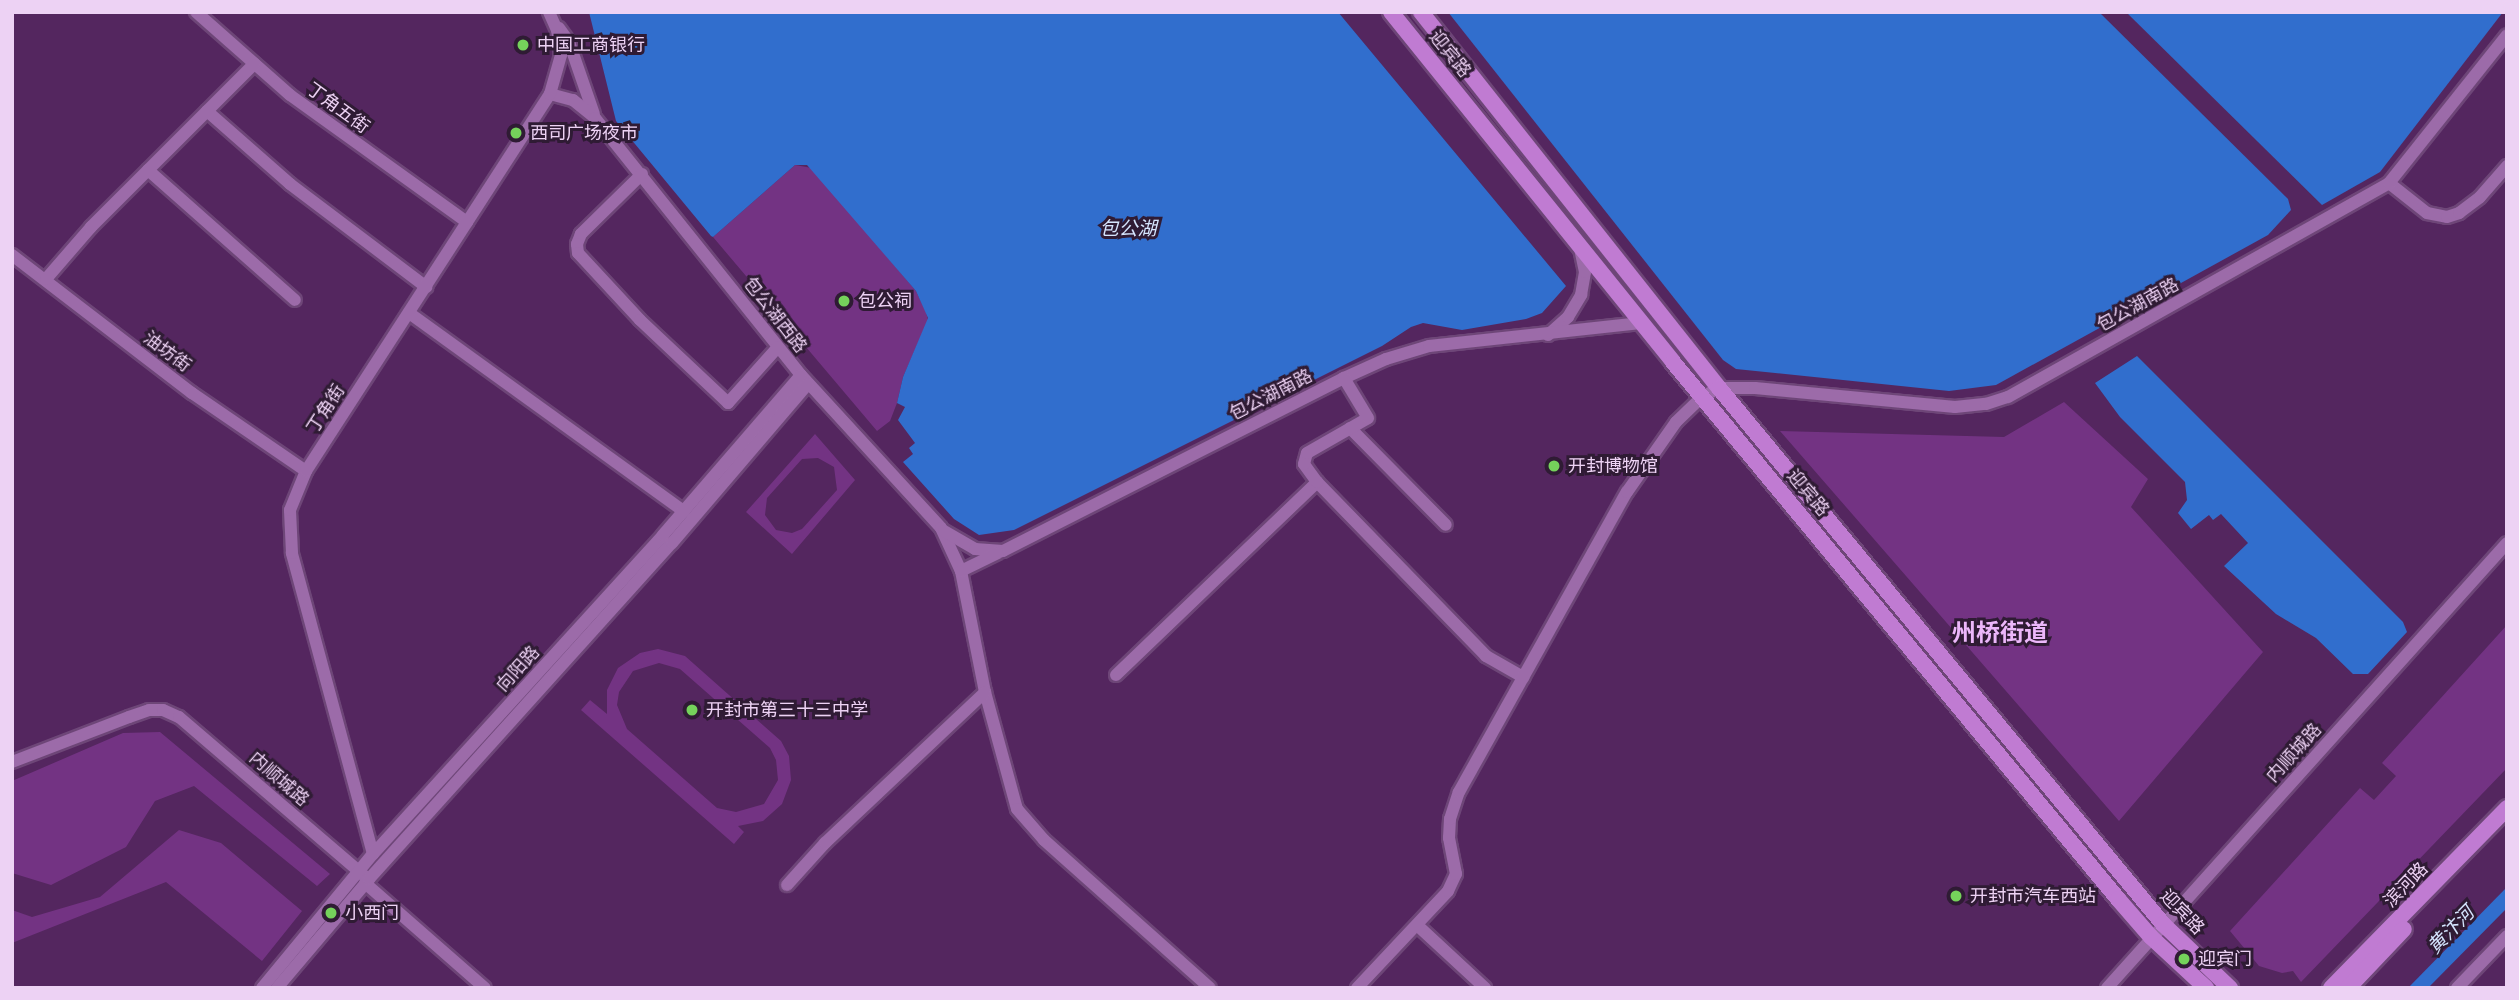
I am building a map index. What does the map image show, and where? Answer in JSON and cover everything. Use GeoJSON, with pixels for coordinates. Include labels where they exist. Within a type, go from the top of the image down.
{"type":"FeatureCollection","features":[{"type":"Feature","properties":{"kind":"main road","name":"迎宾路"},"geometry":{"type":"LineString","coordinates":[[1391,12],[1641,323],[2151,937],[2206,988]]}},
{"type":"Feature","properties":{"kind":"main road","name":"迎宾路"},"geometry":{"type":"LineString","coordinates":[[1421,12],[1719,388],[2163,924],[2230,988]]}},
{"type":"Feature","properties":{"kind":"main road","name":"滨河路"},"geometry":{"type":"LineString","coordinates":[[2331,988],[2507,808]]}},
{"type":"Feature","properties":{"kind":"main road","name":"滨河路"},"geometry":{"type":"LineString","coordinates":[[2348,988],[2507,822]]}},
{"type":"Feature","properties":{"kind":"street","name":"丁角五街"},"geometry":{"type":"LineString","coordinates":[[197,12],[290,95],[467,222]]}},
{"type":"Feature","properties":{"kind":"street"},"geometry":{"type":"LineString","coordinates":[[549,15],[569,42],[595,118]]}},
{"type":"Feature","properties":{"kind":"street","name":"丁角街"},"geometry":{"type":"LineString","coordinates":[[373,854],[289,540],[290,510],[306,471],[550,94],[561,55],[549,15]]}},
{"type":"Feature","properties":{"kind":"street","name":"包公湖南路"},"geometry":{"type":"LineString","coordinates":[[1357,988],[1441,900],[1454,880],[1456,867],[1450,838],[1452,807],[1627,492],[1676,422],[1703,397],[1719,388],[1755,388],[1945,407],[1995,402],[2008,397],[2389,183],[2507,35]]}},
{"type":"Feature","properties":{"kind":"street"},"geometry":{"type":"LineString","coordinates":[[46,279],[91,227],[254,64]]}},
{"type":"Feature","properties":{"kind":"street","name":"包公湖西路"},"geometry":{"type":"LineString","coordinates":[[550,94],[573,100],[595,118],[805,379],[941,528],[961,571],[985,692],[1014,800],[1021,814],[1065,859],[1210,988]]}},
{"type":"Feature","properties":{"kind":"street"},"geometry":{"type":"LineString","coordinates":[[207,111],[289,184],[426,287]]}},
{"type":"Feature","properties":{"kind":"street"},"geometry":{"type":"LineString","coordinates":[[2389,183],[2427,213],[2447,217],[2459,213],[2480,197],[2507,166]]}},
{"type":"Feature","properties":{"kind":"street"},"geometry":{"type":"LineString","coordinates":[[148,170],[295,300]]}},
{"type":"Feature","properties":{"kind":"street"},"geometry":{"type":"LineString","coordinates":[[642,174],[581,234],[577,244],[578,253],[640,320],[728,403],[778,347]]}},
{"type":"Feature","properties":{"kind":"street"},"geometry":{"type":"LineString","coordinates":[[1548,335],[1568,317],[1581,295],[1585,272],[1579,246]]}},
{"type":"Feature","properties":{"kind":"street","name":"油坊街"},"geometry":{"type":"LineString","coordinates":[[12,255],[192,393],[306,471]]}},
{"type":"Feature","properties":{"kind":"street"},"geometry":{"type":"LineString","coordinates":[[409,313],[684,511]]}},
{"type":"Feature","properties":{"kind":"street","name":"包公湖南路"},"geometry":{"type":"LineString","coordinates":[[961,571],[1344,377],[1387,359],[1429,346],[1641,323]]}},
{"type":"Feature","properties":{"kind":"street"},"geometry":{"type":"LineString","coordinates":[[1344,377],[1368,418],[1307,453],[1304,464],[1317,482],[1486,656],[1523,677]]}},
{"type":"Feature","properties":{"kind":"street","name":"向阳路"},"geometry":{"type":"LineString","coordinates":[[277,988],[362,879],[373,854],[805,379]]}},
{"type":"Feature","properties":{"kind":"street","name":"向阳路"},"geometry":{"type":"LineString","coordinates":[[261,988],[672,543],[805,379]]}},
{"type":"Feature","properties":{"kind":"street"},"geometry":{"type":"LineString","coordinates":[[1350,428],[1446,525]]}},
{"type":"Feature","properties":{"kind":"street"},"geometry":{"type":"LineString","coordinates":[[1116,676],[1317,482]]}},
{"type":"Feature","properties":{"kind":"street"},"geometry":{"type":"LineString","coordinates":[[941,528],[975,549],[1003,551]]}},
{"type":"Feature","properties":{"kind":"street","name":"内顺城路"},"geometry":{"type":"LineString","coordinates":[[2108,988],[2507,543]]}},
{"type":"Feature","properties":{"kind":"street"},"geometry":{"type":"LineString","coordinates":[[787,885],[825,843],[985,692]]}},
{"type":"Feature","properties":{"kind":"street","name":"内顺城路"},"geometry":{"type":"LineString","coordinates":[[12,762],[149,710],[163,710],[180,717],[485,988]]}},
{"type":"Feature","properties":{"kind":"street"},"geometry":{"type":"LineString","coordinates":[[1417,925],[1485,988]]}},
{"type":"Feature","properties":{"kind":"street"},"geometry":{"type":"LineString","coordinates":[[2457,988],[2507,936]]}},
{"type":"Feature","properties":{"kind":"shaded area","name":"包公祠"},"geometry":{"type":"Polygon","coordinates":[[[795,165],[812,168],[916,291],[926,312],[928,320],[903,377],[890,421],[877,431],[713,237],[795,165]]]}},
{"type":"Feature","properties":{"kind":"shaded area"},"geometry":{"type":"Polygon","coordinates":[[[2064,402],[2148,479],[2131,507],[2263,652],[2119,821],[1780,431],[2004,437],[2064,402]]]}},
{"type":"Feature","properties":{"kind":"shaded area"},"geometry":{"type":"Polygon","coordinates":[[[815,434],[855,480],[792,554],[746,512],[815,434]],[[818,458],[802,459],[767,498],[765,515],[776,530],[792,533],[802,529],[837,490],[834,467],[818,458]]]}},
{"type":"Feature","properties":{"kind":"shaded area"},"geometry":{"type":"Polygon","coordinates":[[[2507,625],[2507,768],[2301,982],[2293,971],[2282,973],[2259,966],[2230,931],[2360,788],[2374,800],[2396,776],[2382,763],[2507,625]]]}},
{"type":"Feature","properties":{"kind":"shaded area"},"geometry":{"type":"Polygon","coordinates":[[[658,649],[685,656],[781,741],[789,756],[791,780],[782,804],[763,821],[738,826],[744,832],[734,844],[581,710],[590,700],[607,714],[607,690],[618,668],[640,653],[658,649]],[[659,663],[633,671],[619,692],[617,705],[627,729],[717,808],[736,812],[764,804],[778,780],[776,760],[770,748],[680,669],[659,663]]]}},
{"type":"Feature","properties":{"kind":"shaded area"},"geometry":{"type":"Polygon","coordinates":[[[160,732],[330,874],[317,886],[194,786],[155,801],[126,847],[51,885],[12,873],[12,781],[123,733],[160,732]]]}},
{"type":"Feature","properties":{"kind":"shaded area"},"geometry":{"type":"Polygon","coordinates":[[[179,830],[221,843],[302,911],[262,961],[166,882],[12,943],[12,910],[32,917],[100,897],[179,830]]]}},
{"type":"Feature","properties":{"kind":"water","name":"包公湖"},"geometry":{"type":"Polygon","coordinates":[[[589,12],[1338,12],[1566,286],[1542,313],[1526,319],[1462,330],[1423,323],[1411,327],[1382,346],[1014,530],[979,535],[954,519],[903,462],[913,454],[909,448],[915,443],[898,420],[905,407],[897,403],[903,377],[928,318],[916,291],[807,165],[795,165],[711,236],[616,121],[589,12]]]}},
{"type":"Feature","properties":{"kind":"water"},"geometry":{"type":"Polygon","coordinates":[[[1448,12],[2099,12],[2288,199],[2291,210],[2268,235],[1996,385],[1949,391],[1736,369],[1723,360],[1448,12]]]}},
{"type":"Feature","properties":{"kind":"water"},"geometry":{"type":"Polygon","coordinates":[[[2126,12],[2503,12],[2380,172],[2322,205],[2126,12]]]}},
{"type":"Feature","properties":{"kind":"water"},"geometry":{"type":"Polygon","coordinates":[[[2137,356],[2403,622],[2407,632],[2368,674],[2353,674],[2316,638],[2276,614],[2224,566],[2248,543],[2221,514],[2213,520],[2209,515],[2191,529],[2178,513],[2187,500],[2185,482],[2120,417],[2095,383],[2137,356]]]}},
{"type":"Feature","properties":{"kind":"water"},"geometry":{"type":"Polygon","coordinates":[[[2507,887],[2507,908],[2428,988],[2408,988],[2507,887]]]}},
{"type":"Feature","properties":{"kind":"place","name":"中国工商银行"},"geometry":{"type":"Point","coordinates":[523,45]}},
{"type":"Feature","properties":{"kind":"place","name":"西司广场夜市"},"geometry":{"type":"Point","coordinates":[516,133]}},
{"type":"Feature","properties":{"kind":"place","name":"包公祠"},"geometry":{"type":"Point","coordinates":[844,301]}},
{"type":"Feature","properties":{"kind":"place","name":"开封博物馆"},"geometry":{"type":"Point","coordinates":[1554,466]}},
{"type":"Feature","properties":{"kind":"place","name":"开封市第三十三中学"},"geometry":{"type":"Point","coordinates":[692,710]}},
{"type":"Feature","properties":{"kind":"place","name":"开封市汽车西站"},"geometry":{"type":"Point","coordinates":[1956,896]}},
{"type":"Feature","properties":{"kind":"place","name":"小西门"},"geometry":{"type":"Point","coordinates":[331,913]}},
{"type":"Feature","properties":{"kind":"place","name":"迎宾门"},"geometry":{"type":"Point","coordinates":[2184,959]}},
{"type":"Feature","properties":{"kind":"district","name":"州桥街道"},"geometry":{"type":"Point","coordinates":[2000,634]}},
{"type":"Feature","properties":{"kind":"water label","name":"黄汴河"},"geometry":{"type":"Point","coordinates":[2451,930]}}]}
